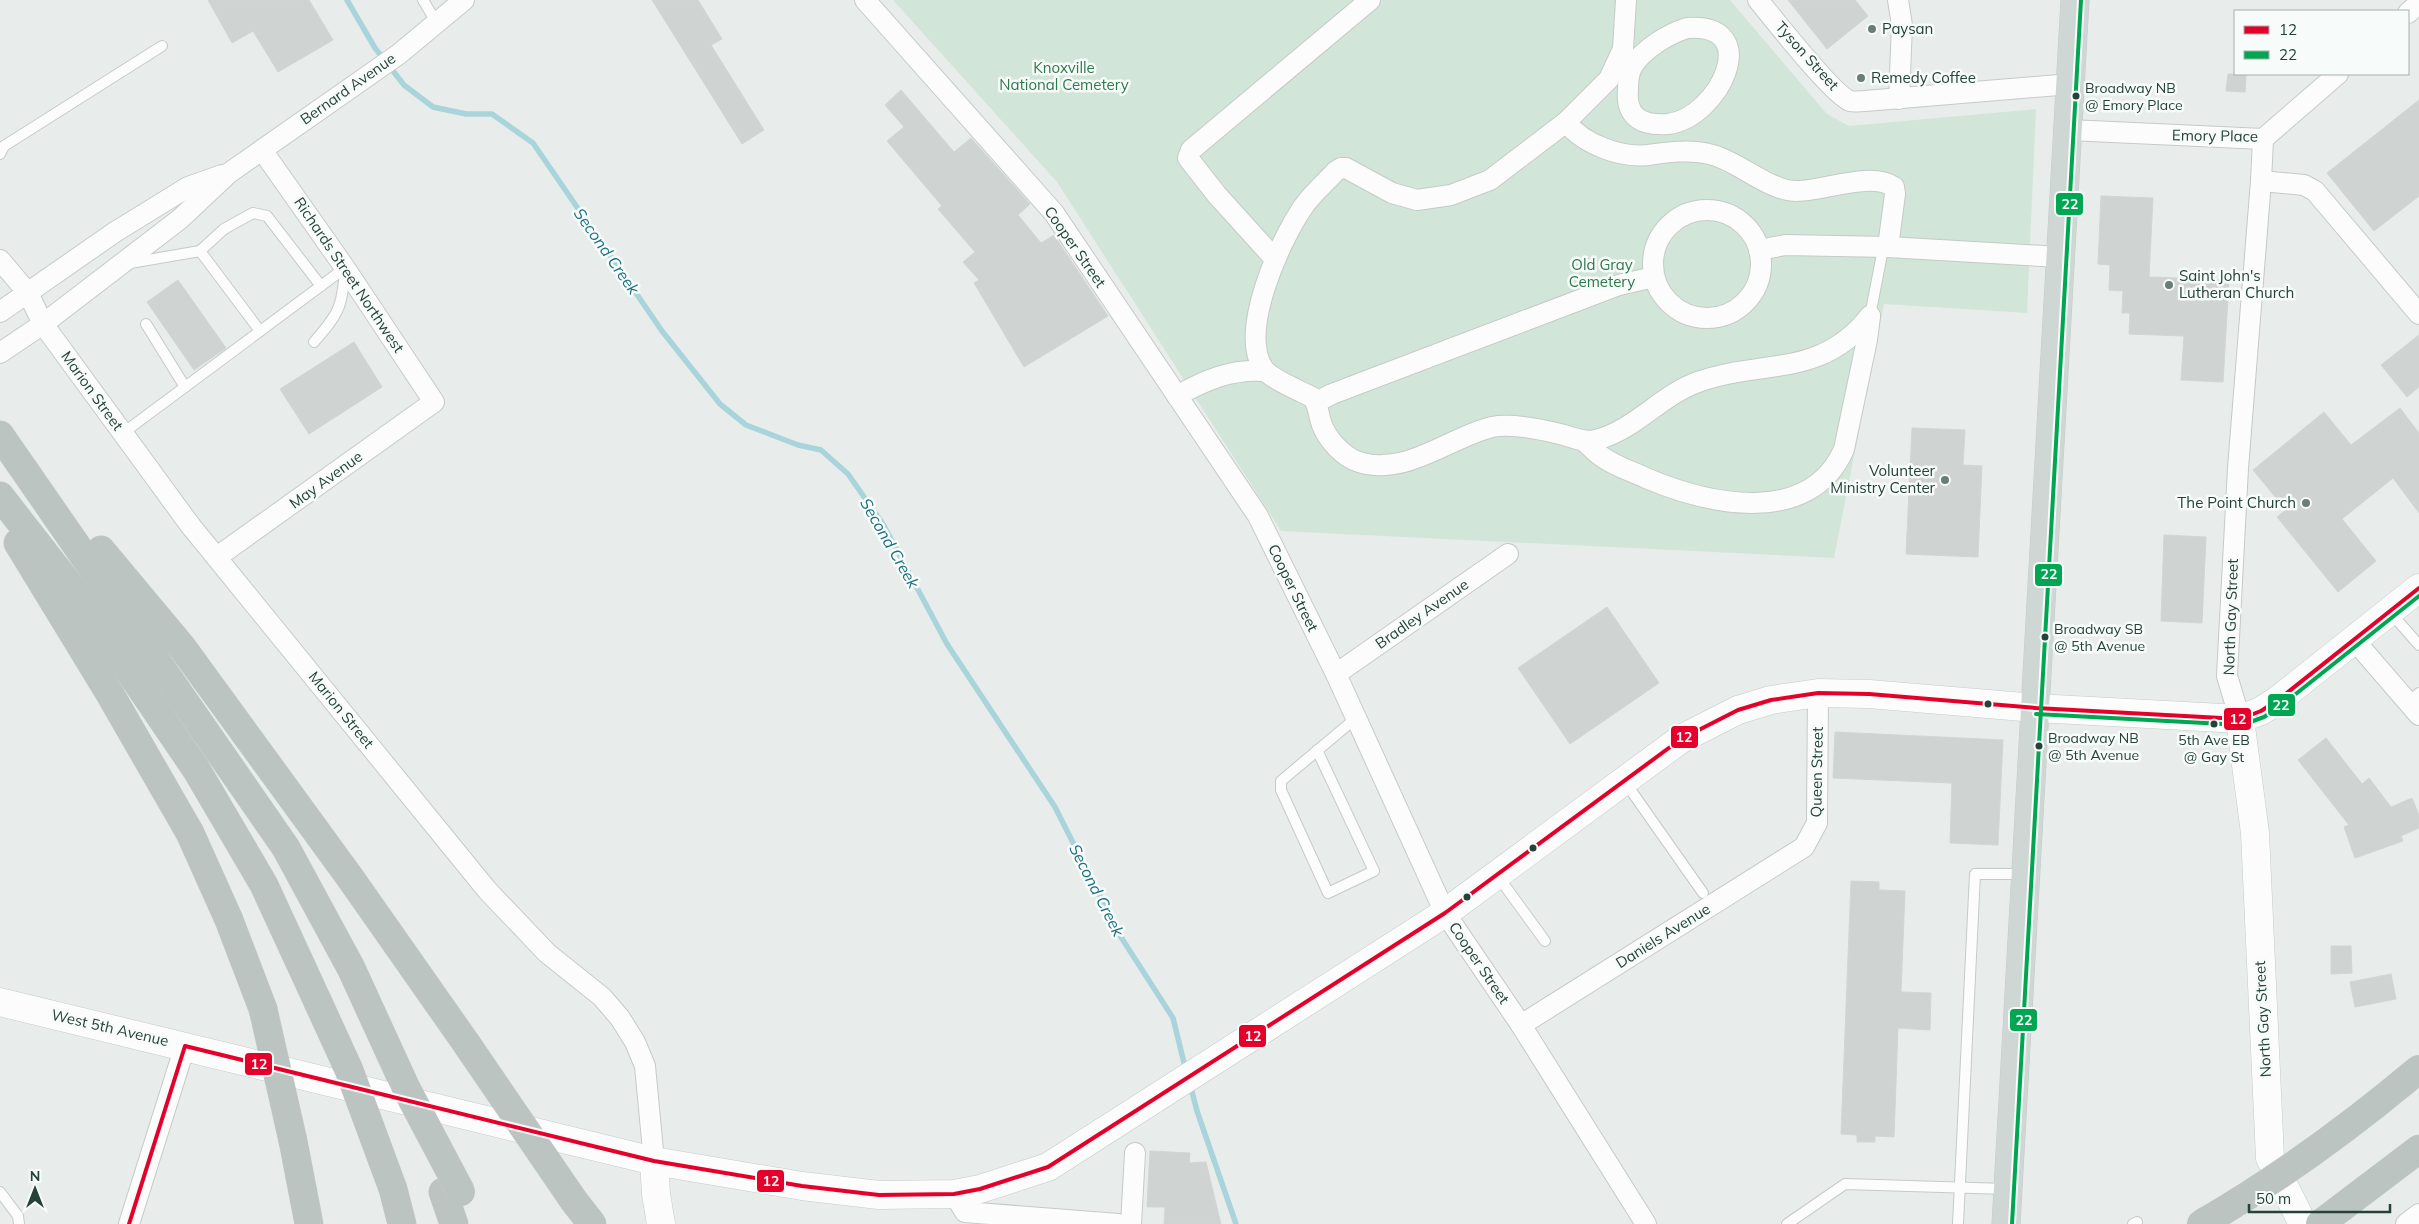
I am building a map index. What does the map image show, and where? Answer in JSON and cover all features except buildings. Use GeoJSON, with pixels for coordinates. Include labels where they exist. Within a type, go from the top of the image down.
{"type":"FeatureCollection","features":[{"type":"Feature","properties":{"kind":"highway"},"geometry":{"type":"LineString","coordinates":[[0,430],[182,647],[352,879],[574,1201],[592,1224]]}},
{"type":"Feature","properties":{"kind":"highway"},"geometry":{"type":"LineString","coordinates":[[0,435],[286,848],[352,968],[452,1192],[472,1224]]}},
{"type":"Feature","properties":{"kind":"highway"},"geometry":{"type":"LineString","coordinates":[[0,496],[81,600],[196,769],[264,885],[349,1070],[393,1189],[402,1224]]}},
{"type":"Feature","properties":{"kind":"highway"},"geometry":{"type":"LineString","coordinates":[[0,514],[110,694],[190,832],[229,920],[263,1009],[293,1141],[309,1224]]}},
{"type":"Feature","properties":{"kind":"highway"},"geometry":{"type":"LineString","coordinates":[[2200,1224],[2255,1192],[2360,1118],[2419,1069]]}},
{"type":"Feature","properties":{"kind":"highway"},"geometry":{"type":"LineString","coordinates":[[2320,1224],[2419,1149]]}},
{"type":"Feature","properties":{"kind":"highway"},"geometry":{"type":"LineString","coordinates":[[452,1192],[454,1224]]}},
{"type":"Feature","properties":{"kind":"main road"},"geometry":{"type":"LineString","coordinates":[[2006,1224],[2075,0]]}},
{"type":"Feature","properties":{"kind":"street","name":"Bernard Avenue"},"geometry":{"type":"LineString","coordinates":[[0,353],[43,324],[180,219],[229,173],[376,71],[464,0]]}},
{"type":"Feature","properties":{"kind":"street","name":"Cooper Street"},"geometry":{"type":"LineString","coordinates":[[865,0],[1054,214],[1258,516],[1336,674],[1445,913],[1521,1025],[1646,1224]]}},
{"type":"Feature","properties":{"kind":"street"},"geometry":{"type":"LineString","coordinates":[[1274,258],[1217,195],[1188,158],[1191,150],[1370,0]]}},
{"type":"Feature","properties":{"kind":"street"},"geometry":{"type":"LineString","coordinates":[[1264,371],[1258,360],[1256,334],[1261,304],[1274,258],[1303,207],[1341,168],[1346,168],[1380,188],[1400,196],[1418,200],[1465,191],[1490,180],[1566,122],[1625,64],[1640,57],[1666,37],[1687,28],[1707,28],[1717,31],[1724,38],[1728,50],[1727,72],[1718,90],[1696,112],[1676,123],[1655,125],[1642,121],[1632,114],[1628,105],[1625,64],[1626,0]]}},
{"type":"Feature","properties":{"kind":"street","name":"Tyson Street"},"geometry":{"type":"LineString","coordinates":[[1758,0],[1804,55],[1836,90],[1849,100],[1899,99],[2071,84]]}},
{"type":"Feature","properties":{"kind":"street"},"geometry":{"type":"LineString","coordinates":[[1898,0],[1902,25],[1899,99]]}},
{"type":"Feature","properties":{"kind":"street"},"geometry":{"type":"LineString","coordinates":[[2409,12],[2419,3]]}},
{"type":"Feature","properties":{"kind":"street","name":"Emory Place"},"geometry":{"type":"LineString","coordinates":[[2069,130],[2263,139],[2337,75]]}},
{"type":"Feature","properties":{"kind":"street"},"geometry":{"type":"LineString","coordinates":[[1566,122],[1578,135],[1594,145],[1646,155],[1688,152],[1712,155],[1787,189],[1809,190],[1862,182],[1890,184],[1894,187],[1895,194],[1888,247]]}},
{"type":"Feature","properties":{"kind":"street","name":"North Gay Street"},"geometry":{"type":"LineString","coordinates":[[2263,139],[2240,434],[2227,676],[2240,719],[2255,834],[2270,1158],[2303,1224]]}},
{"type":"Feature","properties":{"kind":"street","name":"Richards Street Northwest"},"geometry":{"type":"LineString","coordinates":[[262,150],[345,268],[434,402]]}},
{"type":"Feature","properties":{"kind":"street","name":"Bernard Avenue"},"geometry":{"type":"LineString","coordinates":[[0,312],[115,232],[188,186],[229,173]]}},
{"type":"Feature","properties":{"kind":"street"},"geometry":{"type":"LineString","coordinates":[[2261,181],[2304,185],[2314,191],[2419,314]]}},
{"type":"Feature","properties":{"kind":"street"},"geometry":{"type":"LineString","coordinates":[[1710,210],[1726,213],[1741,222],[1752,234],[1759,250],[1761,267],[1757,283],[1749,298],[1736,309],[1720,316],[1703,318],[1687,314],[1672,306],[1661,293],[1654,277],[1652,260],[1660,237],[1678,218],[1693,211],[1710,210]]}},
{"type":"Feature","properties":{"kind":"street"},"geometry":{"type":"LineString","coordinates":[[1759,250],[1785,245],[1888,247],[2060,257]]}},
{"type":"Feature","properties":{"kind":"street","name":"Marion Street"},"geometry":{"type":"LineString","coordinates":[[0,260],[28,293],[43,324],[190,525],[487,890],[547,953],[602,997],[620,1018],[635,1042],[645,1066],[654,1160]]}},
{"type":"Feature","properties":{"kind":"street"},"geometry":{"type":"LineString","coordinates":[[1316,402],[1332,394],[1619,284],[1654,277]]}},
{"type":"Feature","properties":{"kind":"street"},"geometry":{"type":"LineString","coordinates":[[1177,396],[1215,376],[1244,371],[1264,371],[1312,397],[1316,402],[1326,434],[1350,458],[1367,464],[1408,460],[1477,432],[1499,426],[1559,434],[1584,441],[1595,440],[1616,432],[1697,382],[1791,364],[1818,356],[1849,337],[1870,316]]}},
{"type":"Feature","properties":{"kind":"street"},"geometry":{"type":"LineString","coordinates":[[1584,441],[1601,457],[1622,468],[1669,487],[1709,499],[1745,504],[1792,497],[1825,477],[1841,455],[1864,357],[1870,316]]}},
{"type":"Feature","properties":{"kind":"street","name":"May Avenue"},"geometry":{"type":"LineString","coordinates":[[217,557],[434,402]]}},
{"type":"Feature","properties":{"kind":"street","name":"Bradley Avenue"},"geometry":{"type":"LineString","coordinates":[[1336,674],[1508,554]]}},
{"type":"Feature","properties":{"kind":"street","name":"West 5th Avenue"},"geometry":{"type":"LineString","coordinates":[[0,1002],[654,1160],[802,1186],[907,1196],[954,1194],[980,1189],[1048,1167],[1398,941],[1445,913],[1681,739],[1718,719],[1771,700],[1818,693],[1869,694],[2036,708],[2240,719],[2261,711],[2278,700],[2356,641],[2419,588]]}},
{"type":"Feature","properties":{"kind":"street"},"geometry":{"type":"LineString","coordinates":[[2356,641],[2415,703]]}},
{"type":"Feature","properties":{"kind":"street","name":"Queen Street"},"geometry":{"type":"LineString","coordinates":[[1804,847],[1817,823],[1818,693]]}},
{"type":"Feature","properties":{"kind":"street","name":"Daniels Avenue"},"geometry":{"type":"LineString","coordinates":[[1521,1025],[1804,847]]}},
{"type":"Feature","properties":{"kind":"street"},"geometry":{"type":"LineString","coordinates":[[129,1224],[185,1046]]}},
{"type":"Feature","properties":{"kind":"street"},"geometry":{"type":"LineString","coordinates":[[1131,1224],[1134,1153]]}},
{"type":"Feature","properties":{"kind":"street"},"geometry":{"type":"LineString","coordinates":[[654,1160],[656,1194],[661,1224]]}},
{"type":"Feature","properties":{"kind":"street"},"geometry":{"type":"LineString","coordinates":[[954,1194],[965,1212],[1118,1224]]}},
{"type":"Feature","properties":{"kind":"street"},"geometry":{"type":"LineString","coordinates":[[2406,1224],[2419,1214]]}},
{"type":"Feature","properties":{"kind":"lane"},"geometry":{"type":"LineString","coordinates":[[423,0],[436,22]]}},
{"type":"Feature","properties":{"kind":"lane"},"geometry":{"type":"LineString","coordinates":[[0,154],[4,146],[162,46]]}},
{"type":"Feature","properties":{"kind":"lane"},"geometry":{"type":"LineString","coordinates":[[121,264],[200,251],[224,229],[252,214],[266,216],[321,286]]}},
{"type":"Feature","properties":{"kind":"lane"},"geometry":{"type":"LineString","coordinates":[[1870,316],[1882,254],[1888,247]]}},
{"type":"Feature","properties":{"kind":"lane"},"geometry":{"type":"LineString","coordinates":[[200,251],[260,331]]}},
{"type":"Feature","properties":{"kind":"lane"},"geometry":{"type":"LineString","coordinates":[[123,433],[345,268]]}},
{"type":"Feature","properties":{"kind":"lane"},"geometry":{"type":"LineString","coordinates":[[314,342],[333,320],[343,300],[345,268]]}},
{"type":"Feature","properties":{"kind":"lane"},"geometry":{"type":"LineString","coordinates":[[146,324],[185,386]]}},
{"type":"Feature","properties":{"kind":"lane"},"geometry":{"type":"LineString","coordinates":[[2390,612],[2419,645]]}},
{"type":"Feature","properties":{"kind":"lane"},"geometry":{"type":"LineString","coordinates":[[1317,750],[1374,871],[1328,893],[1281,790],[1281,781],[1317,750],[1356,718]]}},
{"type":"Feature","properties":{"kind":"lane"},"geometry":{"type":"LineString","coordinates":[[1624,780],[1703,893]]}},
{"type":"Feature","properties":{"kind":"lane"},"geometry":{"type":"LineString","coordinates":[[1497,874],[1545,941]]}},
{"type":"Feature","properties":{"kind":"lane"},"geometry":{"type":"LineString","coordinates":[[1958,1224],[1975,874],[2027,874]]}},
{"type":"Feature","properties":{"kind":"lane"},"geometry":{"type":"LineString","coordinates":[[1787,1224],[1845,1184],[2008,1189]]}},
{"type":"Feature","properties":{"kind":"lane"},"geometry":{"type":"LineString","coordinates":[[0,1192],[18,1216],[19,1224]]}},
{"type":"Feature","properties":{"kind":"green space","name":"Old Gray Cemetery"},"geometry":{"type":"Polygon","coordinates":[[[893,0],[1730,0],[1827,114],[1849,126],[2036,109],[2027,313],[1884,304],[1834,558],[1281,531],[1057,182],[893,0]]]}},
{"type":"Feature","properties":{"kind":"waterway","name":"Second Creek"},"geometry":{"type":"LineString","coordinates":[[347,0],[375,48],[404,85],[433,107],[466,114],[492,114],[533,143],[662,331],[720,404],[746,425],[798,445],[821,450],[848,474],[883,524],[947,644],[1055,807],[1119,934],[1173,1018],[1186,1071]]}},
{"type":"Feature","properties":{"kind":"waterway","name":"Second Creek"},"geometry":{"type":"LineString","coordinates":[[1190,1084],[1197,1111],[1236,1224]]}},
{"type":"Feature","properties":{"kind":"transit line","name":"22"},"geometry":{"type":"LineString","coordinates":[[2012,1224],[2081,0]]}},
{"type":"Feature","properties":{"kind":"transit line","name":"12"},"geometry":{"type":"LineString","coordinates":[[129,1224],[185,1046],[654,1161],[802,1186],[879,1195],[954,1194],[980,1189],[1048,1167],[1445,913],[1681,739],[1738,710],[1771,700],[1818,693],[1869,694],[2036,708],[2240,719],[2261,711],[2278,700],[2419,588]]}},
{"type":"Feature","properties":{"kind":"transit line","name":"22"},"geometry":{"type":"LineString","coordinates":[[2036,714],[2242,725],[2264,717],[2282,705],[2419,596]]}},
{"type":"Feature","properties":{"kind":"place","name":"Paysan"},"geometry":{"type":"Point","coordinates":[1872,29]}},
{"type":"Feature","properties":{"kind":"place","name":"Remedy Coffee"},"geometry":{"type":"Point","coordinates":[1861,78]}},
{"type":"Feature","properties":{"kind":"place","name":"Broadway NB @ Emory Place"},"geometry":{"type":"Point","coordinates":[2076,96]}},
{"type":"Feature","properties":{"kind":"place","name":"Saint John's Lutheran Church"},"geometry":{"type":"Point","coordinates":[2169,285]}},
{"type":"Feature","properties":{"kind":"place","name":"Volunteer Ministry Center"},"geometry":{"type":"Point","coordinates":[1945,480]}},
{"type":"Feature","properties":{"kind":"place","name":"The Point Church"},"geometry":{"type":"Point","coordinates":[2306,503]}},
{"type":"Feature","properties":{"kind":"place","name":"Broadway SB @ 5th Avenue"},"geometry":{"type":"Point","coordinates":[2045,637]}},
{"type":"Feature","properties":{"kind":"place","name":"5th Ave EB @ Gay St"},"geometry":{"type":"Point","coordinates":[2214,724]}},
{"type":"Feature","properties":{"kind":"place","name":"Broadway NB @ 5th Avenue"},"geometry":{"type":"Point","coordinates":[2039,746]}},
{"type":"Feature","properties":{"kind":"park label","name":"Knoxville National Cemetery"},"geometry":{"type":"Point","coordinates":[1064,76]}}]}
